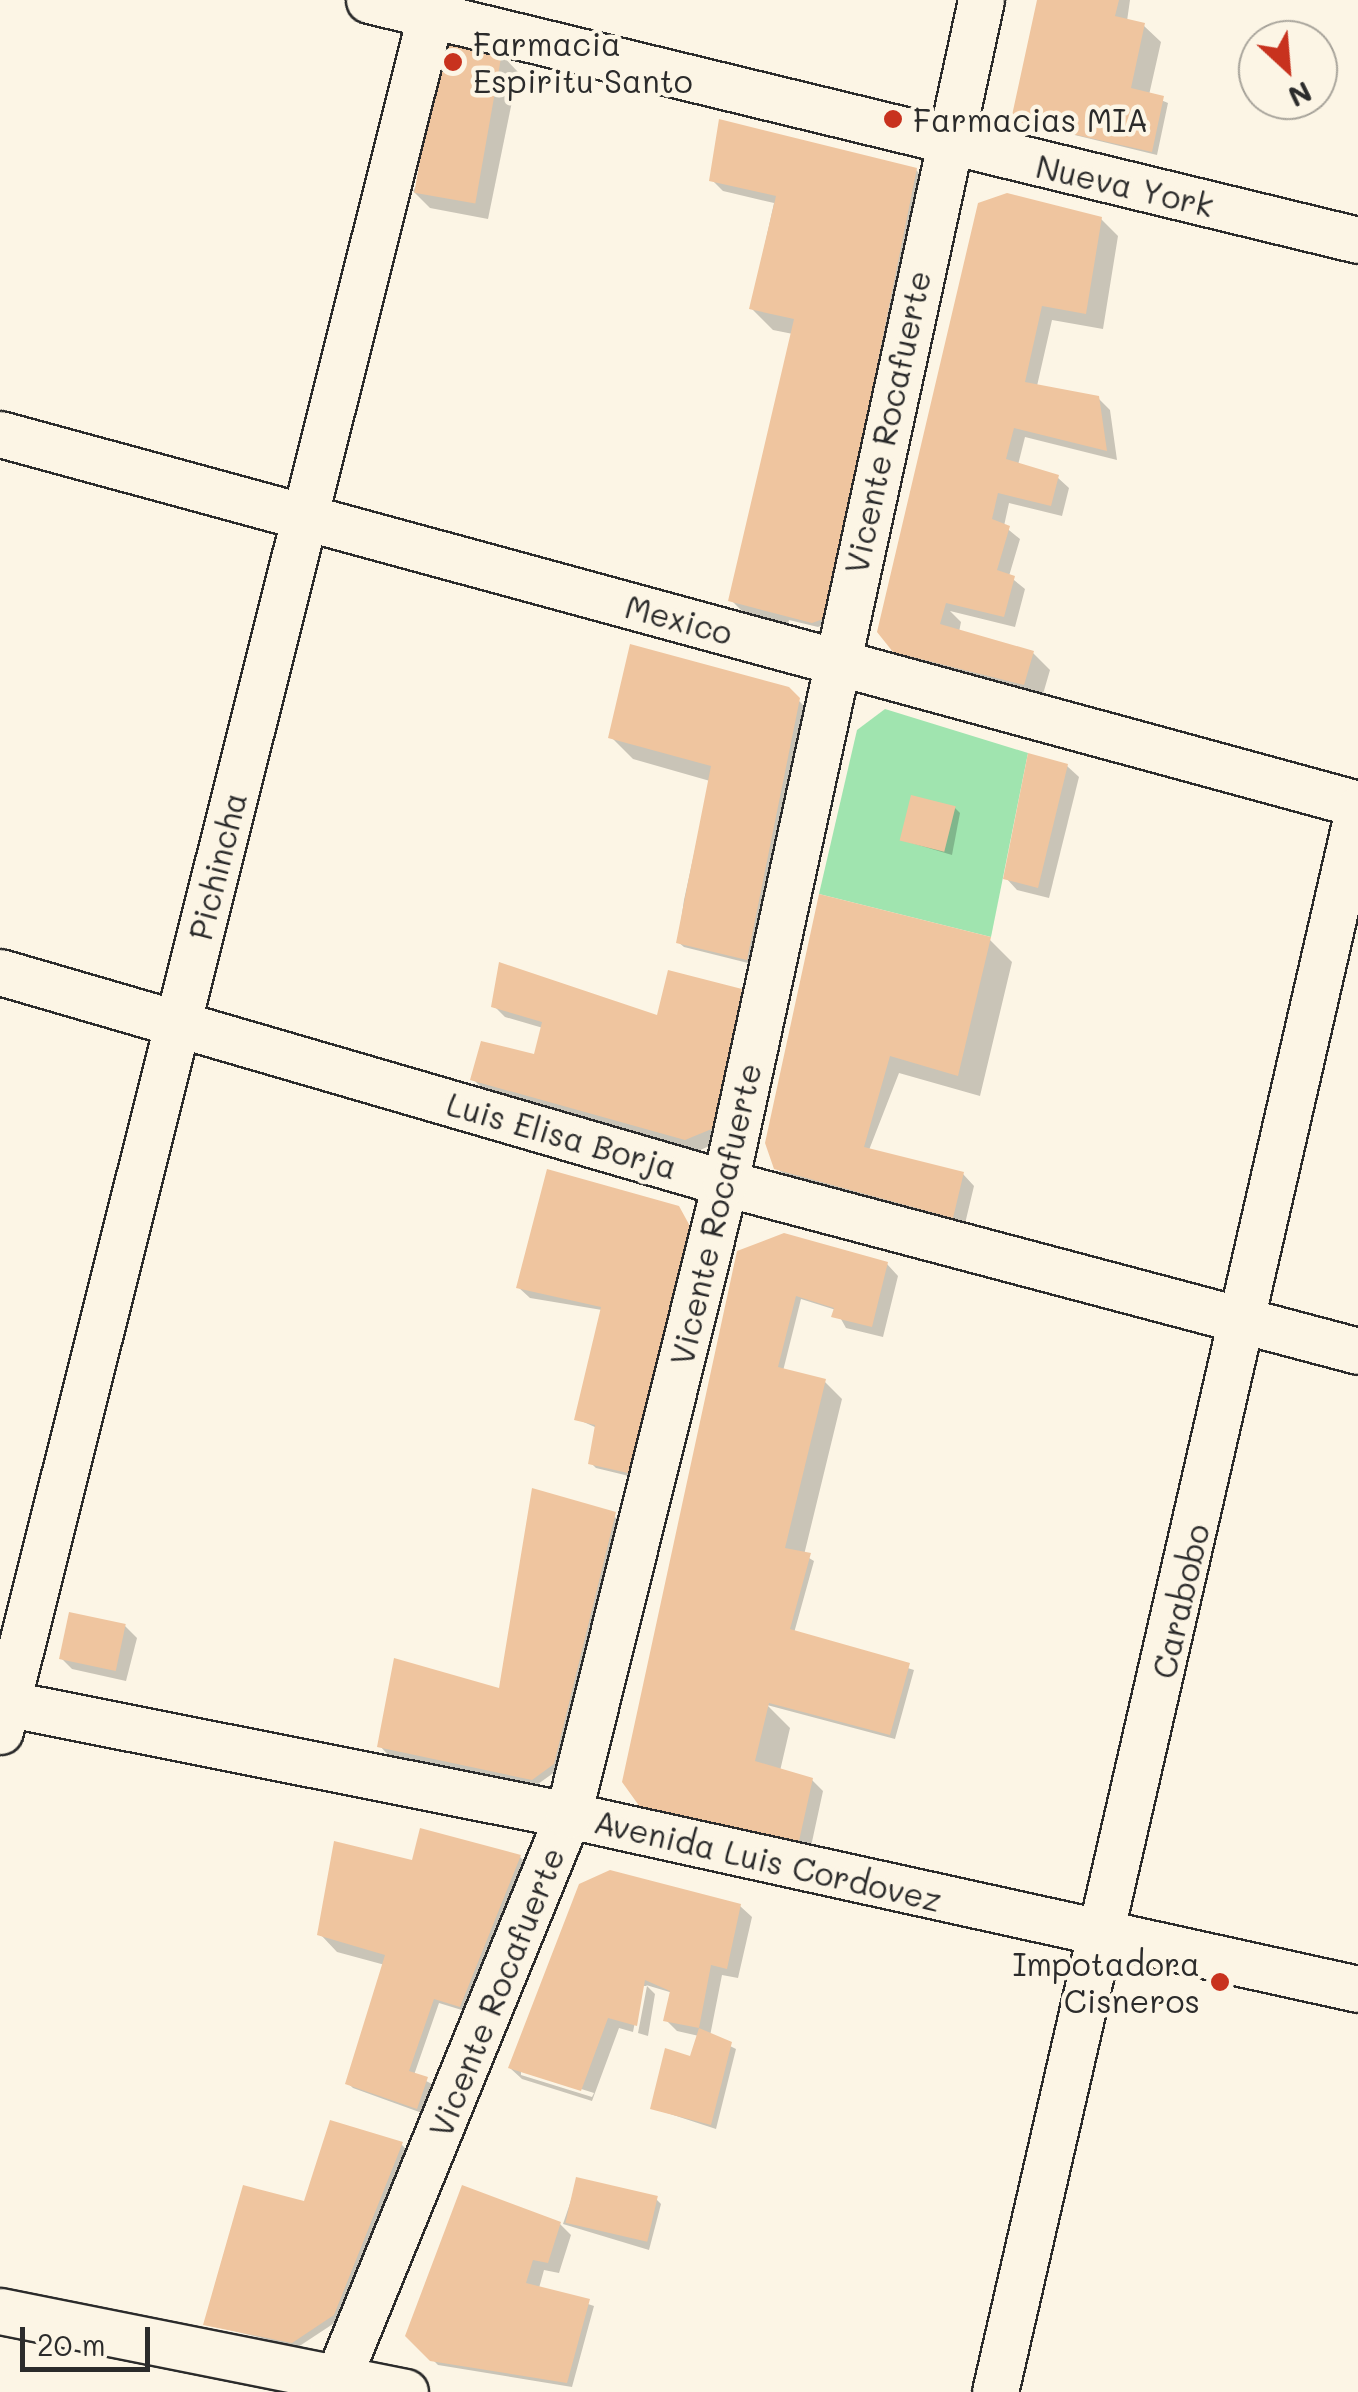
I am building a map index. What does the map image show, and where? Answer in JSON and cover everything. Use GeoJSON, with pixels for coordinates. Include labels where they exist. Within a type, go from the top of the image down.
{"type":"FeatureCollection","features":[{"type":"Feature","properties":{"kind":"street","name":"Nueva York"},"geometry":{"type":"LineString","coordinates":[[369,0],[432,8],[947,143],[1358,240]]}},
{"type":"Feature","properties":{"kind":"street","name":"Vicente Rocafuerte"},"geometry":{"type":"LineString","coordinates":[[334,2386],[568,1815],[725,1183],[981,0]]}},
{"type":"Feature","properties":{"kind":"street","name":"Pichincha"},"geometry":{"type":"LineString","coordinates":[[2,1713],[432,8]]}},
{"type":"Feature","properties":{"kind":"street","name":"Mexico"},"geometry":{"type":"LineString","coordinates":[[0,434],[1358,807]]}},
{"type":"Feature","properties":{"kind":"street","name":"Carabobo"},"geometry":{"type":"LineString","coordinates":[[995,2392],[1245,1320],[1358,807]]}},
{"type":"Feature","properties":{"kind":"street","name":"Luis Elisa Borja"},"geometry":{"type":"LineString","coordinates":[[0,972],[725,1183],[1358,1351]]}},
{"type":"Feature","properties":{"kind":"street","name":"Avenida Luis Cordovez"},"geometry":{"type":"LineString","coordinates":[[2,1713],[568,1815],[1358,1990]]}},
{"type":"Feature","properties":{"kind":"street"},"geometry":{"type":"LineString","coordinates":[[0,2311],[334,2386],[405,2392]]}},
{"type":"Feature","properties":{"kind":"green space"},"geometry":{"type":"Polygon","coordinates":[[[885,709],[1028,753],[991,937],[819,894],[857,730],[885,709]]]}},
{"type":"Feature","properties":{"kind":"building"},"geometry":{"type":"Polygon","coordinates":[[[1037,0],[1119,0],[1115,16],[1145,23],[1131,88],[1164,96],[1152,152],[1011,120],[1037,0]]]}},
{"type":"Feature","properties":{"kind":"building"},"geometry":{"type":"Polygon","coordinates":[[[441,41],[502,52],[475,203],[414,193],[441,41]]]}},
{"type":"Feature","properties":{"kind":"building"},"geometry":{"type":"Polygon","coordinates":[[[719,119],[917,168],[826,618],[812,623],[728,601],[794,319],[749,309],[776,196],[709,181],[719,119]]]}},
{"type":"Feature","properties":{"kind":"building"},"geometry":{"type":"Polygon","coordinates":[[[1007,193],[1102,217],[1086,314],[1042,306],[1025,382],[1099,396],[1107,451],[1014,428],[1006,459],[1059,475],[1051,506],[998,493],[992,519],[1010,526],[997,570],[1015,576],[1004,617],[946,603],[940,624],[1034,651],[1024,685],[893,652],[877,632],[978,203],[1007,193]]]}},
{"type":"Feature","properties":{"kind":"building"},"geometry":{"type":"Polygon","coordinates":[[[630,644],[789,687],[800,698],[747,960],[676,943],[711,766],[608,738],[630,644]]]}},
{"type":"Feature","properties":{"kind":"building"},"geometry":{"type":"Polygon","coordinates":[[[1028,753],[1068,764],[1038,888],[1003,879],[1028,753]]]}},
{"type":"Feature","properties":{"kind":"building"},"geometry":{"type":"Polygon","coordinates":[[[911,795],[956,806],[944,852],[900,841],[911,795]]]}},
{"type":"Feature","properties":{"kind":"building"},"geometry":{"type":"Polygon","coordinates":[[[819,894],[991,937],[958,1076],[890,1056],[864,1147],[964,1172],[953,1218],[774,1169],[765,1143],[819,894]]]}},
{"type":"Feature","properties":{"kind":"building"},"geometry":{"type":"Polygon","coordinates":[[[499,962],[657,1015],[668,970],[742,989],[714,1128],[685,1140],[470,1080],[481,1041],[534,1054],[542,1022],[491,1007],[499,962]]]}},
{"type":"Feature","properties":{"kind":"building"},"geometry":{"type":"Polygon","coordinates":[[[547,1169],[679,1206],[691,1228],[628,1473],[588,1464],[595,1425],[574,1420],[601,1307],[516,1288],[547,1169]]]}},
{"type":"Feature","properties":{"kind":"building"},"geometry":{"type":"Polygon","coordinates":[[[784,1233],[888,1262],[872,1327],[831,1317],[834,1308],[796,1296],[778,1367],[826,1379],[785,1548],[811,1553],[790,1629],[910,1663],[890,1735],[769,1703],[755,1761],[813,1778],[799,1841],[640,1807],[622,1782],[737,1251],[784,1233]]]}},
{"type":"Feature","properties":{"kind":"building"},"geometry":{"type":"Polygon","coordinates":[[[532,1488],[616,1512],[554,1764],[532,1780],[377,1747],[394,1658],[499,1688],[532,1488]]]}},
{"type":"Feature","properties":{"kind":"building"},"geometry":{"type":"Polygon","coordinates":[[[69,1612],[126,1624],[116,1671],[59,1659],[69,1612]]]}},
{"type":"Feature","properties":{"kind":"building"},"geometry":{"type":"Polygon","coordinates":[[[420,1828],[521,1855],[460,2007],[434,1999],[409,2071],[428,2077],[417,2109],[345,2084],[385,1955],[317,1935],[334,1841],[412,1860],[420,1828]]]}},
{"type":"Feature","properties":{"kind":"building"},"geometry":{"type":"Polygon","coordinates":[[[610,1870],[741,1904],[727,1969],[711,1965],[699,2028],[663,2021],[670,1991],[645,1980],[637,2026],[608,2018],[581,2091],[508,2068],[579,1884],[610,1870]]]}},
{"type":"Feature","properties":{"kind":"building"},"geometry":{"type":"Polygon","coordinates":[[[699,2028],[732,2042],[711,2125],[650,2109],[665,2048],[690,2056],[699,2028]]]}},
{"type":"Feature","properties":{"kind":"building"},"geometry":{"type":"Polygon","coordinates":[[[330,2120],[403,2142],[334,2315],[292,2343],[203,2325],[243,2185],[304,2201],[330,2120]]]}},
{"type":"Feature","properties":{"kind":"building"},"geometry":{"type":"Polygon","coordinates":[[[576,2177],[658,2196],[647,2242],[565,2223],[576,2177]]]}},
{"type":"Feature","properties":{"kind":"building"},"geometry":{"type":"Polygon","coordinates":[[[462,2185],[561,2222],[548,2263],[533,2260],[526,2283],[590,2299],[567,2383],[430,2361],[405,2336],[462,2185]]]}},
{"type":"Feature","properties":{"kind":"place","name":"Farmacia Espiritu Santo"},"geometry":{"type":"Point","coordinates":[453,62]}},
{"type":"Feature","properties":{"kind":"place","name":"Farmacias MIA"},"geometry":{"type":"Point","coordinates":[893,119]}},
{"type":"Feature","properties":{"kind":"place","name":"Impotadora Cisneros"},"geometry":{"type":"Point","coordinates":[1220,1982]}}]}
